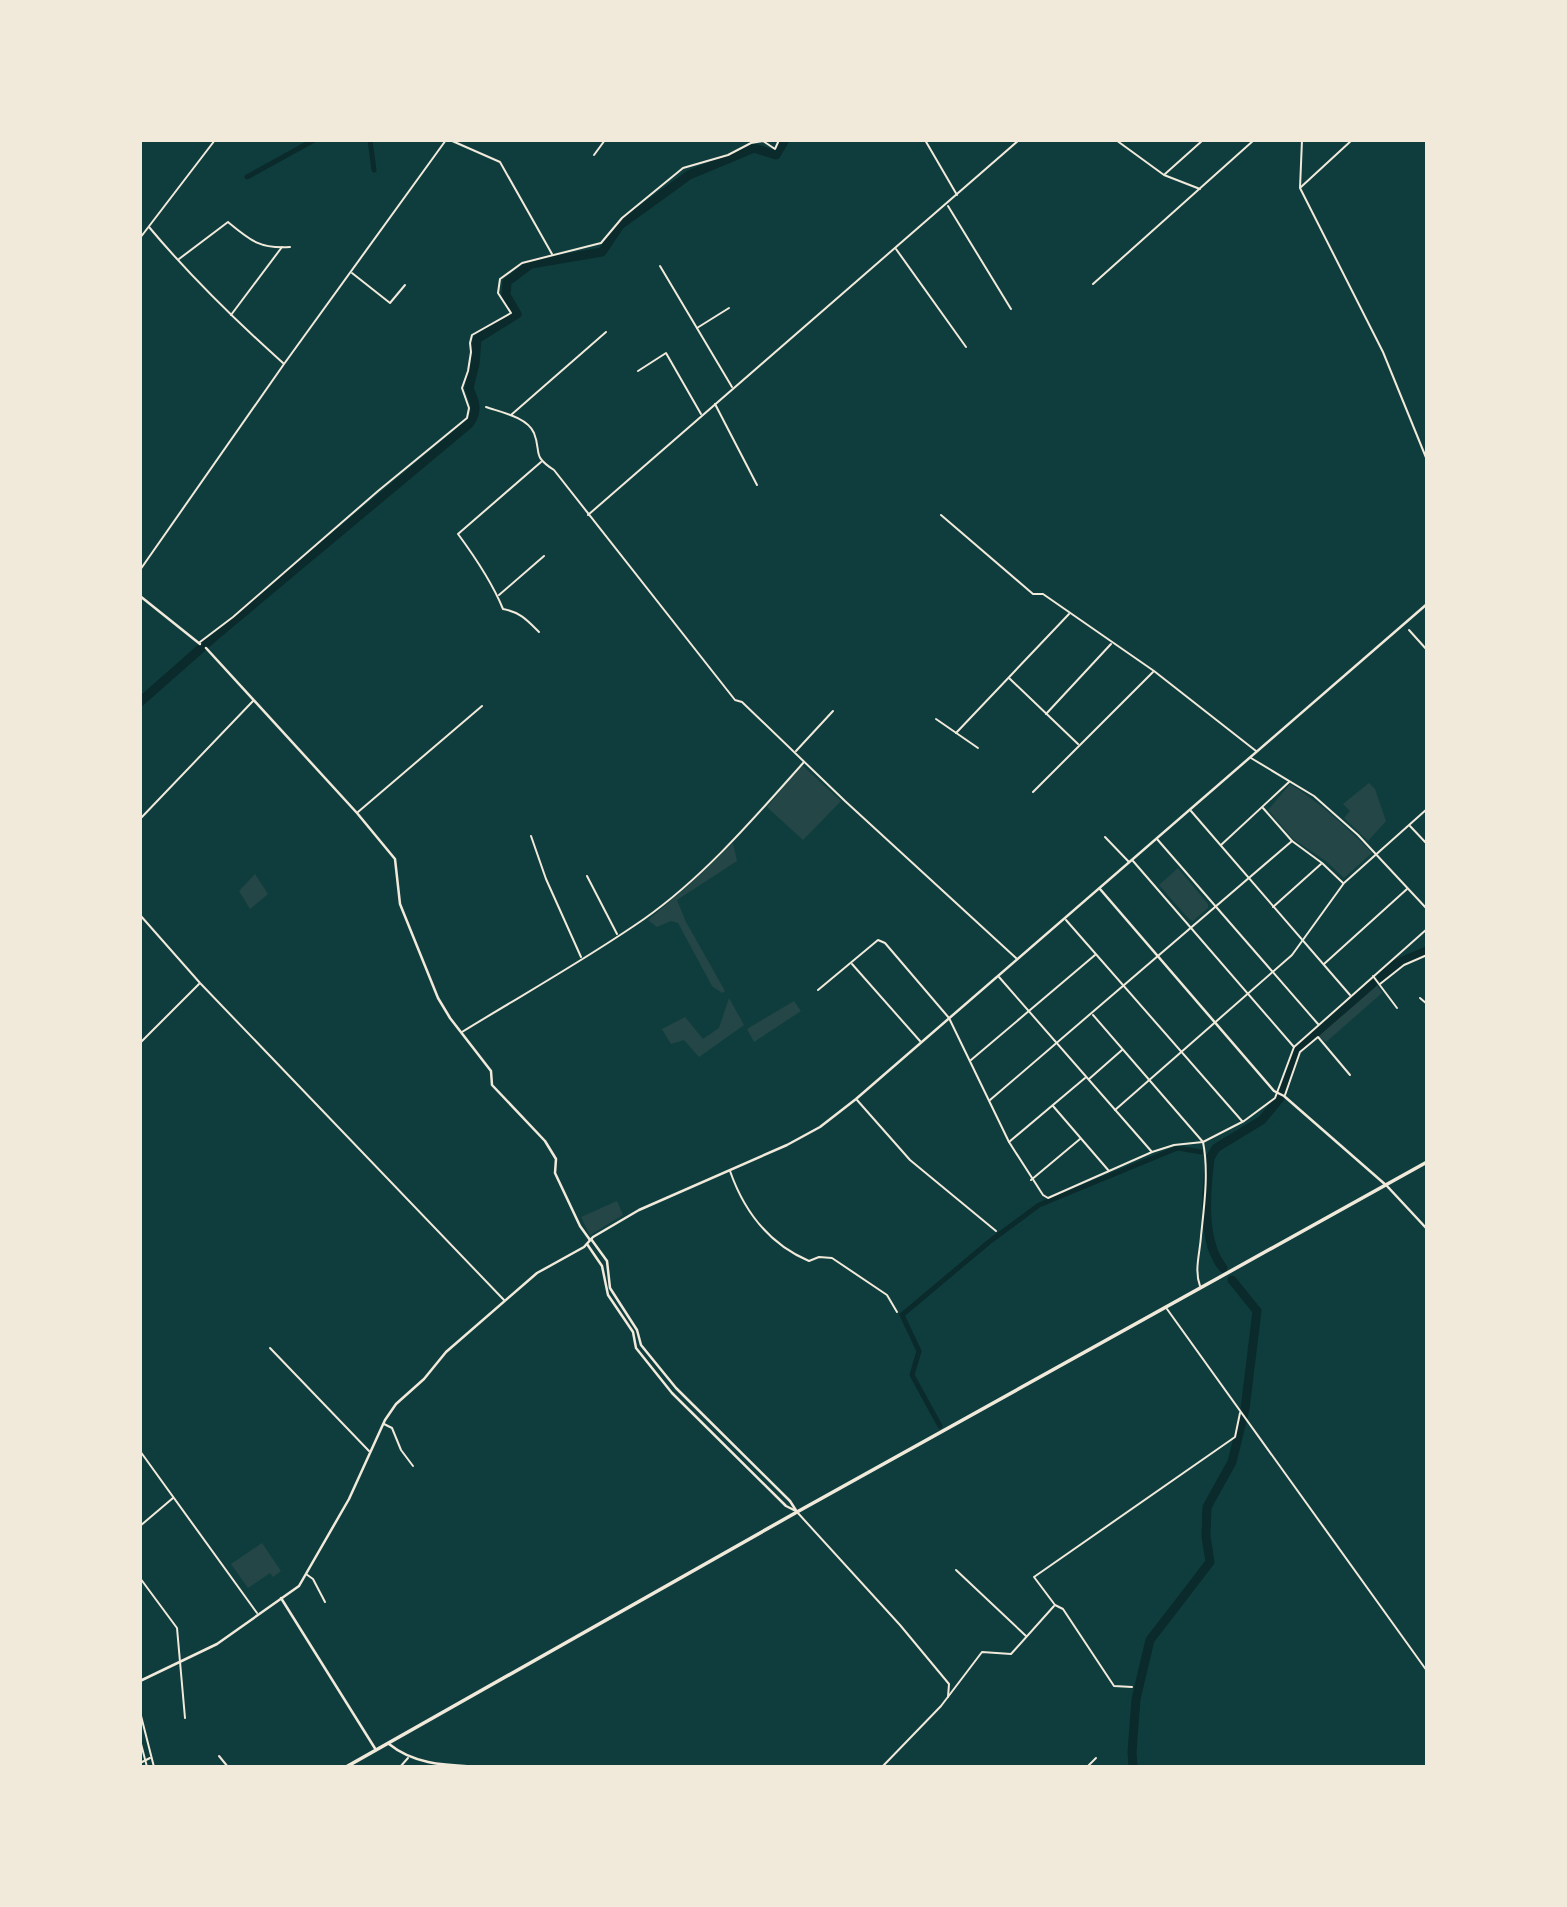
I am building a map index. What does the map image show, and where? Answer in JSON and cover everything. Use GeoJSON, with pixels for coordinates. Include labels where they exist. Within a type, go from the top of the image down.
{"type":"FeatureCollection","features":[{"type":"Feature","properties":{"kind":"main road"},"geometry":{"type":"LineString","coordinates":[[140,596],[199,644]]}},
{"type":"Feature","properties":{"kind":"main road"},"geometry":{"type":"LineString","coordinates":[[140,1681],[217,1644],[299,1586],[349,1499],[369,1452],[396,1404],[424,1379],[446,1352],[504,1300],[537,1273],[584,1247],[589,1241],[639,1210],[787,1145],[820,1127],[1100,889],[1427,604]]}},
{"type":"Feature","properties":{"kind":"main road"},"geometry":{"type":"LineString","coordinates":[[206,648],[357,813],[394,859],[400,904],[438,998],[491,1071],[492,1085],[545,1141],[556,1159],[555,1173],[602,1266],[608,1295],[633,1332],[636,1348],[672,1393],[786,1506],[797,1512]]}},
{"type":"Feature","properties":{"kind":"main road"},"geometry":{"type":"LineString","coordinates":[[1100,889],[1274,1091],[1284,1096],[1387,1186],[1427,1229]]}},
{"type":"Feature","properties":{"kind":"main road"},"geometry":{"type":"LineString","coordinates":[[346,1767],[797,1512],[1427,1162]]}},
{"type":"Feature","properties":{"kind":"main road"},"geometry":{"type":"LineString","coordinates":[[589,1241],[607,1261],[610,1288],[637,1329],[641,1345],[676,1388],[790,1501],[797,1512]]}},
{"type":"Feature","properties":{"kind":"main road"},"geometry":{"type":"LineString","coordinates":[[281,1598],[376,1750]]}},
{"type":"Feature","properties":{"kind":"main road"},"geometry":{"type":"LineString","coordinates":[[388,1743],[409,1757],[428,1763],[482,1767]]}},
{"type":"Feature","properties":{"kind":"street"},"geometry":{"type":"LineString","coordinates":[[140,238],[215,140]]}},
{"type":"Feature","properties":{"kind":"street"},"geometry":{"type":"LineString","coordinates":[[140,570],[284,364],[446,140]]}},
{"type":"Feature","properties":{"kind":"street"},"geometry":{"type":"LineString","coordinates":[[450,140],[500,162],[553,255]]}},
{"type":"Feature","properties":{"kind":"street"},"geometry":{"type":"LineString","coordinates":[[593,155],[605,140]]}},
{"type":"Feature","properties":{"kind":"street"},"geometry":{"type":"LineString","coordinates":[[206,648],[199,644],[467,418],[469,408],[462,388],[468,372],[472,335],[510,313],[498,293],[500,279],[522,264],[601,243],[622,218],[683,168],[728,155],[751,143],[763,141],[775,149],[779,140]]}},
{"type":"Feature","properties":{"kind":"street"},"geometry":{"type":"LineString","coordinates":[[925,140],[958,196]]}},
{"type":"Feature","properties":{"kind":"street"},"geometry":{"type":"LineString","coordinates":[[588,515],[958,196],[1019,140]]}},
{"type":"Feature","properties":{"kind":"street"},"geometry":{"type":"LineString","coordinates":[[1116,140],[1164,175],[1201,189]]}},
{"type":"Feature","properties":{"kind":"street"},"geometry":{"type":"LineString","coordinates":[[1164,175],[1203,140]]}},
{"type":"Feature","properties":{"kind":"street"},"geometry":{"type":"LineString","coordinates":[[1093,284],[1254,140]]}},
{"type":"Feature","properties":{"kind":"street"},"geometry":{"type":"LineString","coordinates":[[1300,188],[1352,140]]}},
{"type":"Feature","properties":{"kind":"street"},"geometry":{"type":"LineString","coordinates":[[1304,141],[1300,188],[1382,352],[1427,460]]}},
{"type":"Feature","properties":{"kind":"street"},"geometry":{"type":"LineString","coordinates":[[947,205],[1011,309]]}},
{"type":"Feature","properties":{"kind":"street"},"geometry":{"type":"LineString","coordinates":[[177,260],[228,222],[252,242],[290,247]]}},
{"type":"Feature","properties":{"kind":"street"},"geometry":{"type":"LineString","coordinates":[[149,227],[230,315],[284,364]]}},
{"type":"Feature","properties":{"kind":"street"},"geometry":{"type":"LineString","coordinates":[[230,315],[282,247]]}},
{"type":"Feature","properties":{"kind":"street"},"geometry":{"type":"LineString","coordinates":[[895,248],[966,348]]}},
{"type":"Feature","properties":{"kind":"street"},"geometry":{"type":"LineString","coordinates":[[660,266],[733,388]]}},
{"type":"Feature","properties":{"kind":"street"},"geometry":{"type":"LineString","coordinates":[[351,272],[390,303],[405,285]]}},
{"type":"Feature","properties":{"kind":"street"},"geometry":{"type":"LineString","coordinates":[[697,328],[729,308]]}},
{"type":"Feature","properties":{"kind":"street"},"geometry":{"type":"LineString","coordinates":[[511,415],[606,332]]}},
{"type":"Feature","properties":{"kind":"street"},"geometry":{"type":"LineString","coordinates":[[638,371],[666,353],[702,415]]}},
{"type":"Feature","properties":{"kind":"street"},"geometry":{"type":"LineString","coordinates":[[715,404],[757,485]]}},
{"type":"Feature","properties":{"kind":"street"},"geometry":{"type":"LineString","coordinates":[[485,407],[511,415],[529,426],[535,435],[536,451],[541,461],[554,470],[736,699],[1018,959]]}},
{"type":"Feature","properties":{"kind":"street"},"geometry":{"type":"LineString","coordinates":[[539,632],[515,611],[503,609],[498,596],[458,534],[541,461]]}},
{"type":"Feature","properties":{"kind":"street"},"geometry":{"type":"LineString","coordinates":[[941,515],[1033,594],[1043,594],[1154,671],[1256,752]]}},
{"type":"Feature","properties":{"kind":"street"},"geometry":{"type":"LineString","coordinates":[[498,596],[544,555]]}},
{"type":"Feature","properties":{"kind":"street"},"geometry":{"type":"LineString","coordinates":[[956,733],[1070,613]]}},
{"type":"Feature","properties":{"kind":"street"},"geometry":{"type":"LineString","coordinates":[[1409,630],[1427,650]]}},
{"type":"Feature","properties":{"kind":"street"},"geometry":{"type":"LineString","coordinates":[[1046,714],[1112,643]]}},
{"type":"Feature","properties":{"kind":"street"},"geometry":{"type":"LineString","coordinates":[[1033,792],[1154,671]]}},
{"type":"Feature","properties":{"kind":"street"},"geometry":{"type":"LineString","coordinates":[[1009,678],[1079,745]]}},
{"type":"Feature","properties":{"kind":"street"},"geometry":{"type":"LineString","coordinates":[[140,819],[254,700]]}},
{"type":"Feature","properties":{"kind":"street"},"geometry":{"type":"LineString","coordinates":[[357,813],[482,706]]}},
{"type":"Feature","properties":{"kind":"street"},"geometry":{"type":"LineString","coordinates":[[795,752],[834,710]]}},
{"type":"Feature","properties":{"kind":"street"},"geometry":{"type":"LineString","coordinates":[[936,719],[978,748]]}},
{"type":"Feature","properties":{"kind":"street"},"geometry":{"type":"LineString","coordinates":[[1251,757],[1314,796],[1377,854],[1427,909]]}},
{"type":"Feature","properties":{"kind":"street"},"geometry":{"type":"LineString","coordinates":[[461,1033],[645,918],[684,887],[743,830],[804,761]]}},
{"type":"Feature","properties":{"kind":"street"},"geometry":{"type":"LineString","coordinates":[[1220,845],[1290,781]]}},
{"type":"Feature","properties":{"kind":"street"},"geometry":{"type":"LineString","coordinates":[[1263,808],[1292,841],[1344,883]]}},
{"type":"Feature","properties":{"kind":"street"},"geometry":{"type":"LineString","coordinates":[[1115,1110],[1292,955],[1344,883],[1427,809]]}},
{"type":"Feature","properties":{"kind":"street"},"geometry":{"type":"LineString","coordinates":[[1190,811],[1351,996]]}},
{"type":"Feature","properties":{"kind":"street"},"geometry":{"type":"LineString","coordinates":[[1409,825],[1427,844]]}},
{"type":"Feature","properties":{"kind":"street"},"geometry":{"type":"LineString","coordinates":[[531,836],[546,879],[582,958]]}},
{"type":"Feature","properties":{"kind":"street"},"geometry":{"type":"LineString","coordinates":[[1105,836],[1190,927],[1294,1047]]}},
{"type":"Feature","properties":{"kind":"street"},"geometry":{"type":"LineString","coordinates":[[1157,839],[1318,1025]]}},
{"type":"Feature","properties":{"kind":"street"},"geometry":{"type":"LineString","coordinates":[[989,1101],[1292,841]]}},
{"type":"Feature","properties":{"kind":"street"},"geometry":{"type":"LineString","coordinates":[[1273,907],[1322,863]]}},
{"type":"Feature","properties":{"kind":"street"},"geometry":{"type":"LineString","coordinates":[[587,876],[618,935]]}},
{"type":"Feature","properties":{"kind":"street"},"geometry":{"type":"LineString","coordinates":[[1323,964],[1407,889]]}},
{"type":"Feature","properties":{"kind":"street"},"geometry":{"type":"LineString","coordinates":[[140,915],[200,984],[504,1300]]}},
{"type":"Feature","properties":{"kind":"street"},"geometry":{"type":"LineString","coordinates":[[1065,919],[1243,1122]]}},
{"type":"Feature","properties":{"kind":"street"},"geometry":{"type":"LineString","coordinates":[[818,990],[878,940],[885,943],[949,1018],[1009,1142],[1031,1180],[1048,1198],[1152,1152],[1174,1144],[1203,1142],[1243,1122],[1275,1098],[1294,1047],[1427,929]]}},
{"type":"Feature","properties":{"kind":"street"},"geometry":{"type":"LineString","coordinates":[[971,1060],[1096,954]]}},
{"type":"Feature","properties":{"kind":"street"},"geometry":{"type":"LineString","coordinates":[[1380,984],[1404,965],[1427,955]]}},
{"type":"Feature","properties":{"kind":"street"},"geometry":{"type":"LineString","coordinates":[[851,963],[921,1042]]}},
{"type":"Feature","properties":{"kind":"street"},"geometry":{"type":"LineString","coordinates":[[999,976],[1152,1152]]}},
{"type":"Feature","properties":{"kind":"street"},"geometry":{"type":"LineString","coordinates":[[1373,976],[1397,1008]]}},
{"type":"Feature","properties":{"kind":"street"},"geometry":{"type":"LineString","coordinates":[[140,1043],[200,984]]}},
{"type":"Feature","properties":{"kind":"street"},"geometry":{"type":"LineString","coordinates":[[1420,998],[1427,1004]]}},
{"type":"Feature","properties":{"kind":"street"},"geometry":{"type":"LineString","coordinates":[[1092,1014],[1203,1142],[1206,1156],[1197,1265],[1201,1288]]}},
{"type":"Feature","properties":{"kind":"street"},"geometry":{"type":"LineString","coordinates":[[1284,1096],[1300,1052],[1318,1037],[1350,1074]]}},
{"type":"Feature","properties":{"kind":"street"},"geometry":{"type":"LineString","coordinates":[[1009,1142],[1123,1049]]}},
{"type":"Feature","properties":{"kind":"street"},"geometry":{"type":"LineString","coordinates":[[856,1099],[910,1160],[996,1231]]}},
{"type":"Feature","properties":{"kind":"street"},"geometry":{"type":"LineString","coordinates":[[1053,1105],[1110,1172]]}},
{"type":"Feature","properties":{"kind":"street"},"geometry":{"type":"LineString","coordinates":[[1031,1180],[1081,1138]]}},
{"type":"Feature","properties":{"kind":"street"},"geometry":{"type":"LineString","coordinates":[[730,1170],[737,1190],[751,1214],[782,1248],[809,1261],[819,1257],[832,1258],[887,1295],[897,1312]]}},
{"type":"Feature","properties":{"kind":"street"},"geometry":{"type":"LineString","coordinates":[[1167,1308],[1427,1671]]}},
{"type":"Feature","properties":{"kind":"street"},"geometry":{"type":"LineString","coordinates":[[625,1321],[630,1318]]}},
{"type":"Feature","properties":{"kind":"street"},"geometry":{"type":"LineString","coordinates":[[270,1348],[369,1452]]}},
{"type":"Feature","properties":{"kind":"street"},"geometry":{"type":"LineString","coordinates":[[672,1393],[676,1388]]}},
{"type":"Feature","properties":{"kind":"street"},"geometry":{"type":"LineString","coordinates":[[1132,1687],[1114,1686],[1063,1609],[1055,1605],[1034,1577],[1235,1437],[1241,1412]]}},
{"type":"Feature","properties":{"kind":"street"},"geometry":{"type":"LineString","coordinates":[[384,1423],[392,1428],[401,1450],[413,1466]]}},
{"type":"Feature","properties":{"kind":"street"},"geometry":{"type":"LineString","coordinates":[[719,1438],[723,1434]]}},
{"type":"Feature","properties":{"kind":"street"},"geometry":{"type":"LineString","coordinates":[[140,1451],[258,1614]]}},
{"type":"Feature","properties":{"kind":"street"},"geometry":{"type":"LineString","coordinates":[[140,1527],[174,1497]]}},
{"type":"Feature","properties":{"kind":"street"},"geometry":{"type":"LineString","coordinates":[[797,1512],[900,1625],[949,1684],[948,1698]]}},
{"type":"Feature","properties":{"kind":"street"},"geometry":{"type":"LineString","coordinates":[[956,1570],[1027,1636]]}},
{"type":"Feature","properties":{"kind":"street"},"geometry":{"type":"LineString","coordinates":[[306,1574],[313,1579],[325,1602]]}},
{"type":"Feature","properties":{"kind":"street"},"geometry":{"type":"LineString","coordinates":[[140,1578],[177,1628],[185,1718]]}},
{"type":"Feature","properties":{"kind":"street"},"geometry":{"type":"LineString","coordinates":[[883,1767],[948,1698],[982,1652],[1011,1654],[1055,1605]]}},
{"type":"Feature","properties":{"kind":"street"},"geometry":{"type":"LineString","coordinates":[[140,1712],[154,1767]]}},
{"type":"Feature","properties":{"kind":"street"},"geometry":{"type":"LineString","coordinates":[[140,1740],[147,1767]]}},
{"type":"Feature","properties":{"kind":"street"},"geometry":{"type":"LineString","coordinates":[[219,1756],[228,1767]]}},
{"type":"Feature","properties":{"kind":"street"},"geometry":{"type":"LineString","coordinates":[[400,1767],[409,1757]]}},
{"type":"Feature","properties":{"kind":"street"},"geometry":{"type":"LineString","coordinates":[[140,1763],[151,1758]]}},
{"type":"Feature","properties":{"kind":"street"},"geometry":{"type":"LineString","coordinates":[[1087,1767],[1096,1758]]}},
{"type":"Feature","properties":{"kind":"shaded area"},"geometry":{"type":"Polygon","coordinates":[[[802,765],[841,801],[803,840],[767,807],[802,765]]]}},
{"type":"Feature","properties":{"kind":"shaded area"},"geometry":{"type":"Polygon","coordinates":[[[1369,783],[1375,789],[1386,821],[1368,841],[1344,818],[1350,811],[1343,804],[1369,783]]]}},
{"type":"Feature","properties":{"kind":"shaded area"},"geometry":{"type":"Polygon","coordinates":[[[1290,784],[1333,816],[1372,853],[1344,878],[1326,861],[1293,839],[1268,810],[1290,784]]]}},
{"type":"Feature","properties":{"kind":"shaded area"},"geometry":{"type":"Polygon","coordinates":[[[733,843],[737,861],[677,900],[686,922],[725,991],[722,993],[712,986],[678,923],[671,921],[657,927],[648,920],[733,843]]]}},
{"type":"Feature","properties":{"kind":"shaded area"},"geometry":{"type":"Polygon","coordinates":[[[1178,868],[1208,904],[1208,908],[1193,921],[1159,885],[1178,868]]]}},
{"type":"Feature","properties":{"kind":"shaded area"},"geometry":{"type":"Polygon","coordinates":[[[255,874],[268,894],[250,909],[239,891],[255,874]]]}},
{"type":"Feature","properties":{"kind":"shaded area"},"geometry":{"type":"Polygon","coordinates":[[[1373,979],[1382,993],[1326,1042],[1318,1036],[1313,1038],[1310,1035],[1373,979]]]}},
{"type":"Feature","properties":{"kind":"shaded area"},"geometry":{"type":"Polygon","coordinates":[[[729,998],[744,1025],[699,1057],[684,1040],[671,1044],[662,1029],[685,1017],[703,1039],[719,1028],[729,998]]]}},
{"type":"Feature","properties":{"kind":"shaded area"},"geometry":{"type":"Polygon","coordinates":[[[794,1001],[801,1011],[754,1042],[747,1029],[794,1001]]]}},
{"type":"Feature","properties":{"kind":"shaded area"},"geometry":{"type":"Polygon","coordinates":[[[617,1201],[623,1215],[590,1235],[581,1217],[617,1201]]]}},
{"type":"Feature","properties":{"kind":"shaded area"},"geometry":{"type":"Polygon","coordinates":[[[262,1543],[281,1571],[273,1577],[270,1573],[248,1588],[231,1564],[262,1543]]]}},
{"type":"Feature","properties":{"kind":"waterway"},"geometry":{"type":"LineString","coordinates":[[247,177],[314,140]]}},
{"type":"Feature","properties":{"kind":"waterway"},"geometry":{"type":"LineString","coordinates":[[370,140],[374,170]]}},
{"type":"Feature","properties":{"kind":"waterway"},"geometry":{"type":"LineString","coordinates":[[140,702],[469,424],[475,411],[469,388],[477,339],[517,314],[506,295],[507,282],[531,264],[602,252],[620,225],[689,175],[754,148],[776,155],[785,140]]}},
{"type":"Feature","properties":{"kind":"waterway"},"geometry":{"type":"LineString","coordinates":[[1381,977],[1396,964],[1427,951]]}},
{"type":"Feature","properties":{"kind":"waterway"},"geometry":{"type":"LineString","coordinates":[[1283,1090],[1297,1049],[1373,983]]}},
{"type":"Feature","properties":{"kind":"waterway"},"geometry":{"type":"LineString","coordinates":[[1223,1268],[1216,1257],[1208,1230],[1210,1158],[1216,1148],[1262,1120],[1280,1098]]}},
{"type":"Feature","properties":{"kind":"waterway"},"geometry":{"type":"LineString","coordinates":[[940,1426],[912,1375],[919,1351],[902,1315],[989,1242],[1039,1205],[1178,1148],[1201,1152]]}},
{"type":"Feature","properties":{"kind":"waterway"},"geometry":{"type":"LineString","coordinates":[[1133,1767],[1136,1699],[1150,1640],[1210,1562],[1206,1536],[1207,1507],[1232,1462],[1245,1409],[1257,1311],[1232,1280]]}}]}
